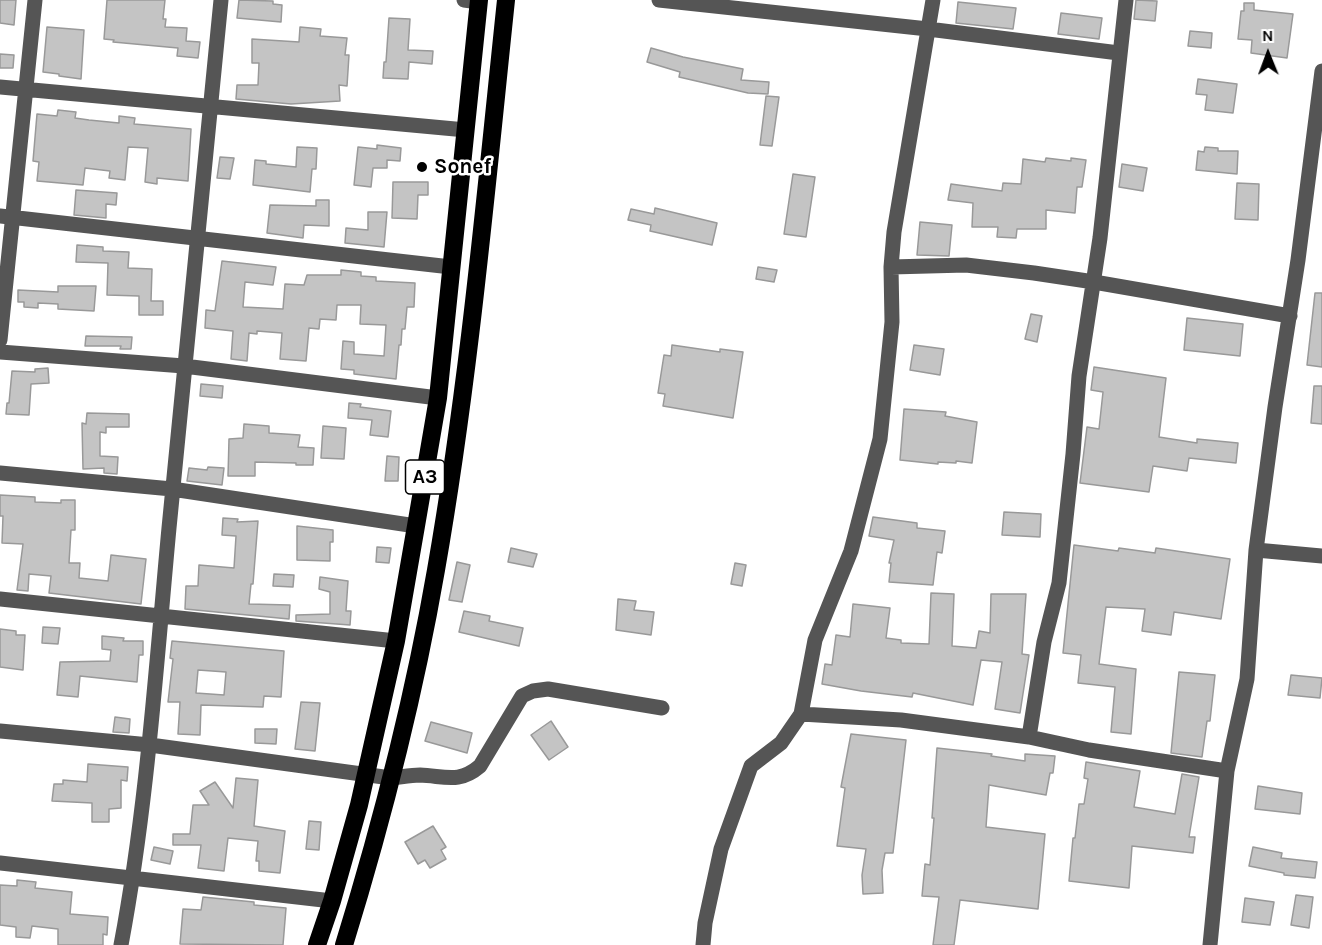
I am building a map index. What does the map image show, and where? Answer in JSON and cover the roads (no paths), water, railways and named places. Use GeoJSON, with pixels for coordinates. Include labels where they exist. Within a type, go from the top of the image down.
{"type":"FeatureCollection","features":[{"type":"Feature","properties":{"kind":"highway","name":"A3"},"geometry":{"type":"LineString","coordinates":[[344,945],[391,778],[436,570],[467,354],[506,0]]}},
{"type":"Feature","properties":{"kind":"highway","name":"A3"},"geometry":{"type":"LineString","coordinates":[[317,945],[332,901],[366,773],[396,641],[438,398],[466,130],[474,1]]}},
{"type":"Feature","properties":{"kind":"highway"},"geometry":{"type":"LineString","coordinates":[[443,352],[467,354]]}},
{"type":"Feature","properties":{"kind":"street"},"geometry":{"type":"LineString","coordinates":[[0,340],[6,217],[26,89],[35,0]]}},
{"type":"Feature","properties":{"kind":"street"},"geometry":{"type":"LineString","coordinates":[[122,945],[134,877],[150,745],[196,237],[221,0]]}},
{"type":"Feature","properties":{"kind":"street"},"geometry":{"type":"LineString","coordinates":[[659,0],[928,29],[1119,54]]}},
{"type":"Feature","properties":{"kind":"street"},"geometry":{"type":"LineString","coordinates":[[703,945],[705,923],[721,849],[751,766],[781,742],[801,714],[815,640],[851,551],[880,439],[892,322],[891,267],[894,232],[933,0]]}},
{"type":"Feature","properties":{"kind":"street"},"geometry":{"type":"LineString","coordinates":[[1029,737],[1044,642],[1059,583],[1079,376],[1100,238],[1126,0]]}},
{"type":"Feature","properties":{"kind":"street"},"geometry":{"type":"LineString","coordinates":[[1210,945],[1227,771],[1247,679],[1256,550],[1319,115],[1322,71]]}},
{"type":"Feature","properties":{"kind":"street"},"geometry":{"type":"LineString","coordinates":[[0,87],[466,130]]}},
{"type":"Feature","properties":{"kind":"street"},"geometry":{"type":"LineString","coordinates":[[6,217],[451,267]]}},
{"type":"Feature","properties":{"kind":"street"},"geometry":{"type":"LineString","coordinates":[[891,267],[966,265],[1094,282],[1290,316]]}},
{"type":"Feature","properties":{"kind":"street"},"geometry":{"type":"LineString","coordinates":[[0,352],[184,366],[438,398]]}},
{"type":"Feature","properties":{"kind":"street"},"geometry":{"type":"LineString","coordinates":[[0,473],[172,489],[416,526]]}},
{"type":"Feature","properties":{"kind":"street"},"geometry":{"type":"LineString","coordinates":[[1256,550],[1322,556]]}},
{"type":"Feature","properties":{"kind":"street"},"geometry":{"type":"LineString","coordinates":[[0,598],[396,641]]}},
{"type":"Feature","properties":{"kind":"street"},"geometry":{"type":"LineString","coordinates":[[0,731],[150,745],[391,778],[418,775],[459,778],[471,774],[480,766],[522,696],[533,691],[548,688],[662,708]]}},
{"type":"Feature","properties":{"kind":"street"},"geometry":{"type":"LineString","coordinates":[[801,714],[901,720],[1029,737],[1089,750],[1227,771]]}},
{"type":"Feature","properties":{"kind":"street"},"geometry":{"type":"LineString","coordinates":[[0,863],[332,901]]}},
{"type":"Feature","properties":{"kind":"place","name":"Sonef"},"geometry":{"type":"Point","coordinates":[422,167]}}]}
